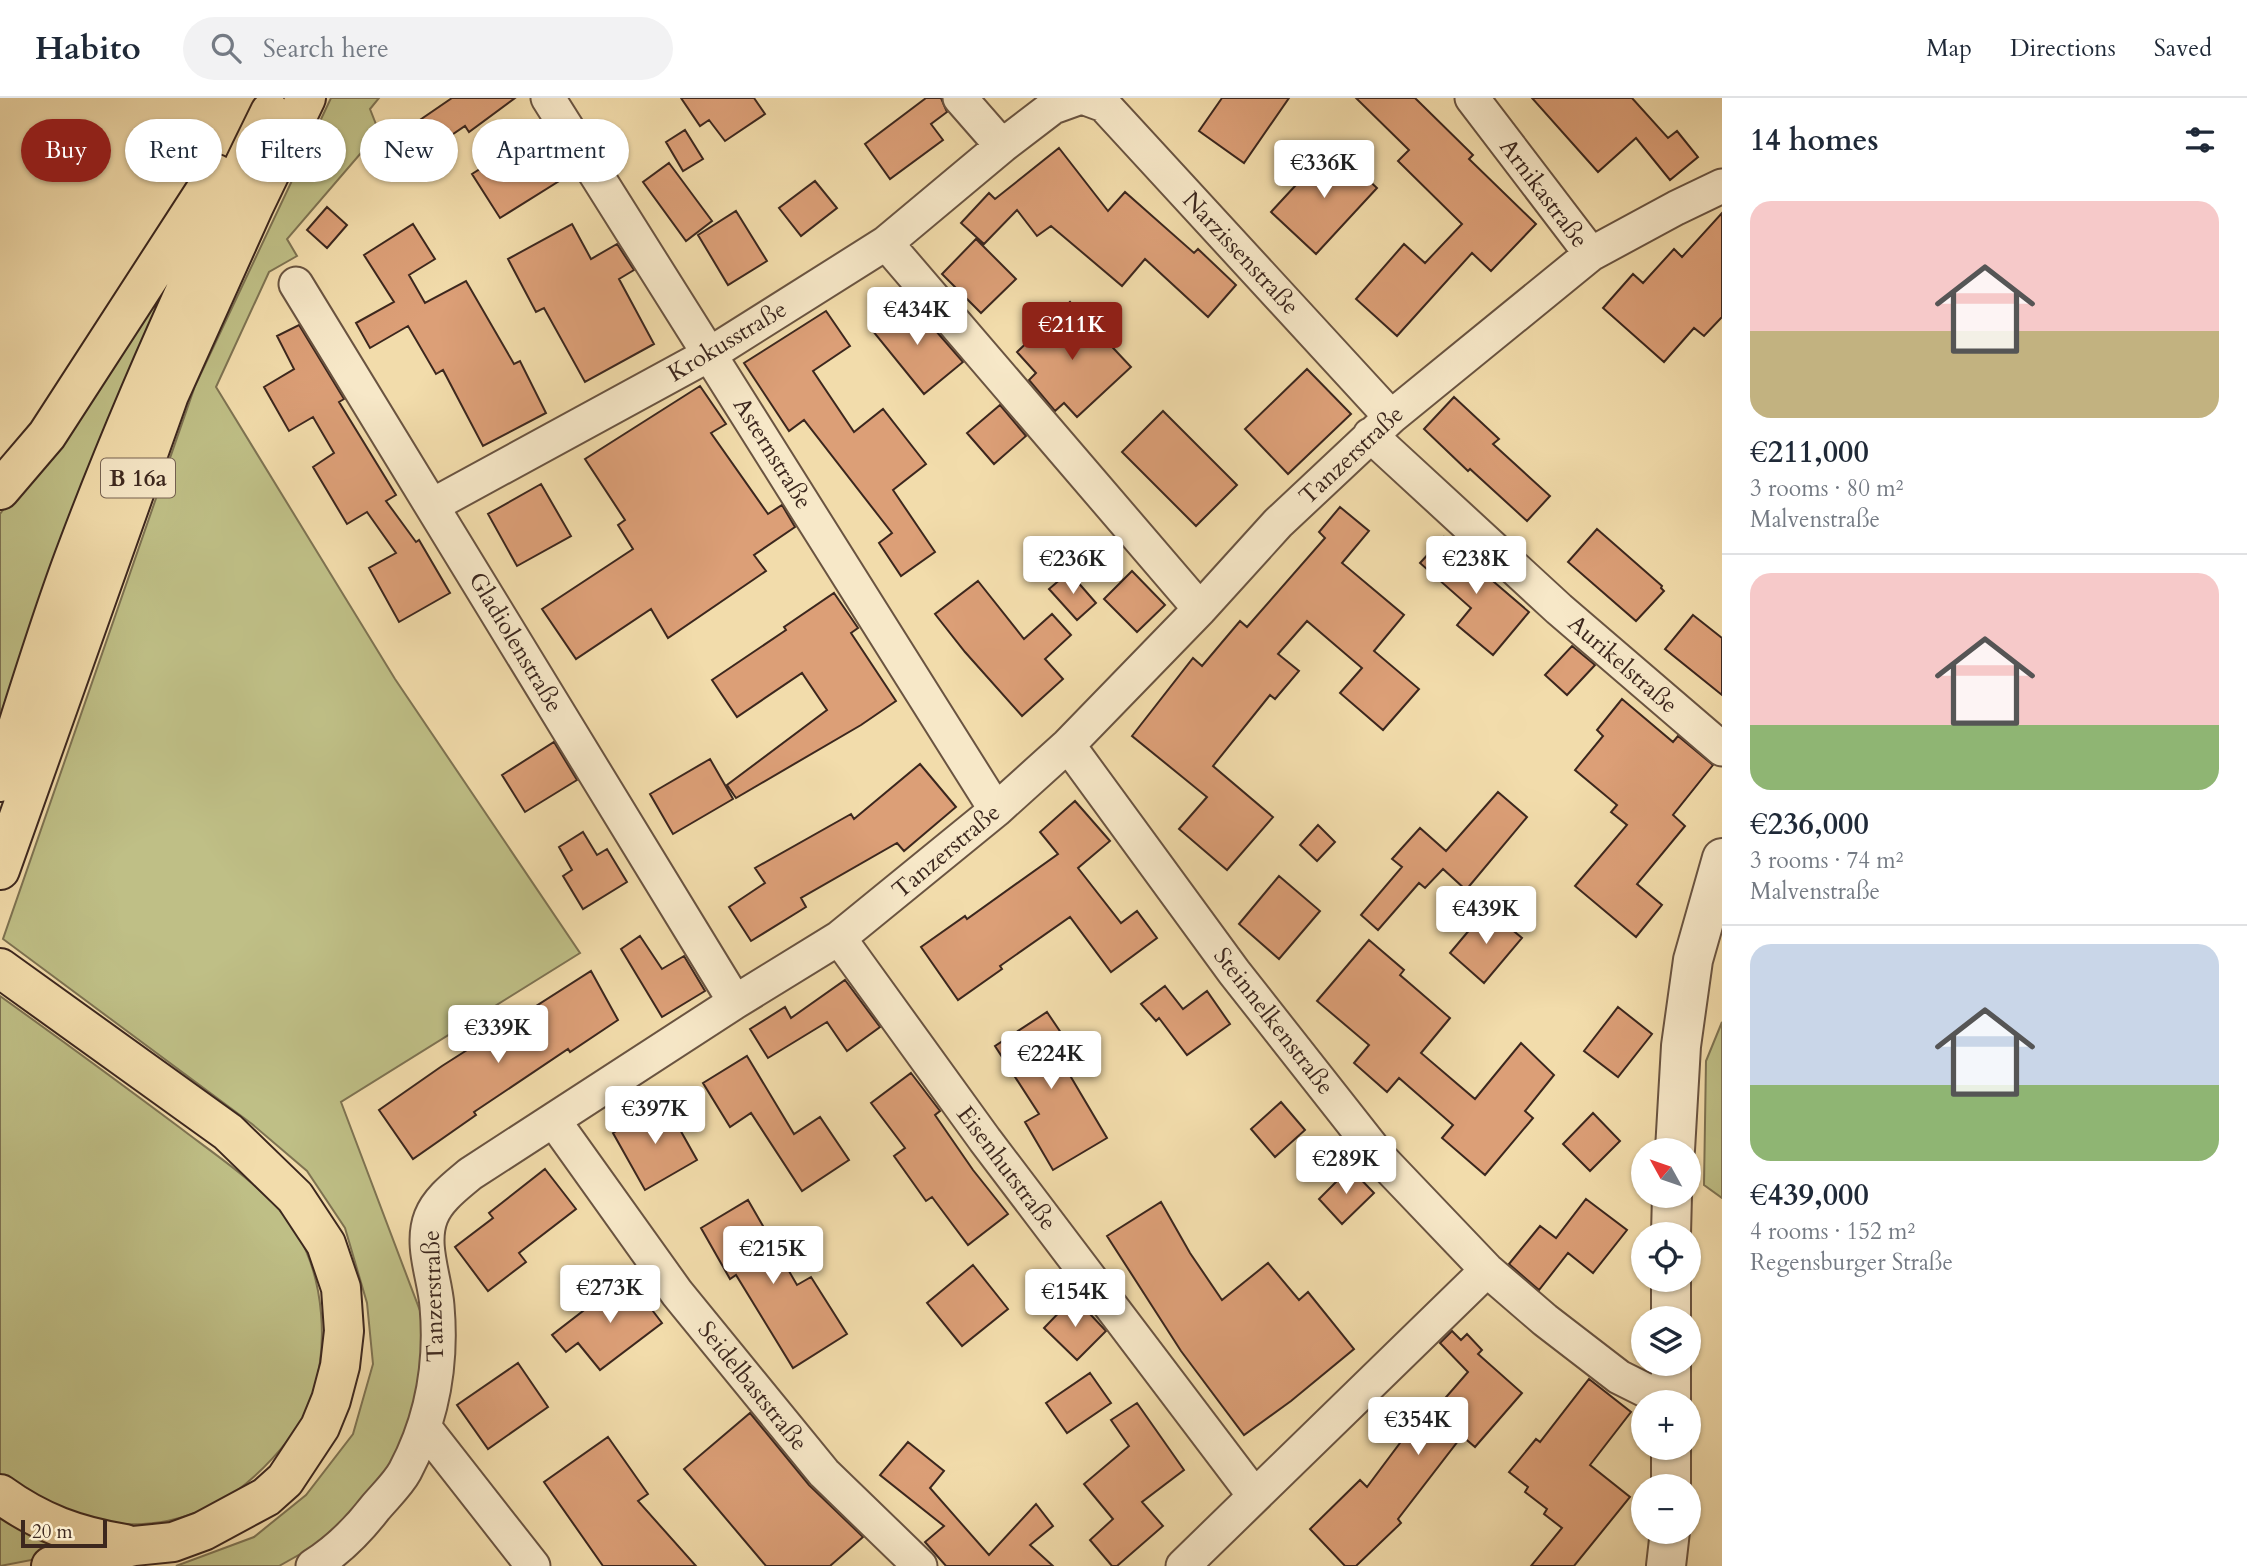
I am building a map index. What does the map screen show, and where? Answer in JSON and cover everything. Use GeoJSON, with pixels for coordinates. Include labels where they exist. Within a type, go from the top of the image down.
{"type":"FeatureCollection","features":[{"type":"Feature","properties":{"kind":"highway"},"geometry":{"type":"LineString","coordinates":[[0,490],[47,435],[187,222],[264,98]]}},
{"type":"Feature","properties":{"kind":"highway","name":"B 16a"},"geometry":{"type":"LineString","coordinates":[[0,782],[76,552],[140,392],[227,199],[277,98]]}},
{"type":"Feature","properties":{"kind":"highway","name":"B 16a"},"geometry":{"type":"LineString","coordinates":[[0,870],[169,395],[306,98]]}},
{"type":"Feature","properties":{"kind":"highway"},"geometry":{"type":"LineString","coordinates":[[0,968],[228,1132],[295,1197],[326,1244],[341,1288],[344,1331],[340,1366],[331,1400],[320,1427],[285,1480],[267,1497],[203,1531],[173,1542],[134,1546],[51,1566]]}},
{"type":"Feature","properties":{"kind":"highway"},"geometry":{"type":"LineString","coordinates":[[0,1494],[47,1523],[86,1537],[134,1546]]}},
{"type":"Feature","properties":{"kind":"street","name":"Asternstraße"},"geometry":{"type":"LineString","coordinates":[[548,98],[996,810]]}},
{"type":"Feature","properties":{"kind":"street"},"geometry":{"type":"LineString","coordinates":[[960,98],[1002,146],[1053,107],[1078,98]]}},
{"type":"Feature","properties":{"kind":"street","name":"Narzissenstraße"},"geometry":{"type":"LineString","coordinates":[[1085,98],[1104,106],[1380,426]]}},
{"type":"Feature","properties":{"kind":"street","name":"Arnikastraße"},"geometry":{"type":"LineString","coordinates":[[1472,98],[1591,254]]}},
{"type":"Feature","properties":{"kind":"street","name":"Krokusstraße"},"geometry":{"type":"LineString","coordinates":[[433,505],[710,354],[886,243],[1002,146]]}},
{"type":"Feature","properties":{"kind":"street","name":"Tanzerstraße"},"geometry":{"type":"LineString","coordinates":[[313,1566],[359,1528],[404,1473],[424,1427],[435,1381],[439,1340],[437,1304],[427,1247],[430,1217],[445,1196],[470,1174],[839,938],[996,810],[1068,745],[1200,609],[1278,523],[1380,426],[1591,254],[1722,186]]}},
{"type":"Feature","properties":{"kind":"street"},"geometry":{"type":"LineString","coordinates":[[886,243],[1200,609]]}},
{"type":"Feature","properties":{"kind":"street","name":"Gladiolenstraße"},"geometry":{"type":"LineString","coordinates":[[296,284],[736,1002]]}},
{"type":"Feature","properties":{"kind":"street","name":"Aurikelstraße"},"geometry":{"type":"LineString","coordinates":[[1380,426],[1559,609],[1722,749]]}},
{"type":"Feature","properties":{"kind":"street","name":"Steinnelkenstraße"},"geometry":{"type":"LineString","coordinates":[[1068,745],[1234,972],[1374,1150],[1487,1270],[1545,1320],[1619,1377],[1645,1390],[1671,1387]]}},
{"type":"Feature","properties":{"kind":"street"},"geometry":{"type":"LineString","coordinates":[[1676,1138],[1681,1046],[1693,960],[1722,858]]}},
{"type":"Feature","properties":{"kind":"street","name":"Eisenhutstraße"},"geometry":{"type":"LineString","coordinates":[[839,938],[985,1140],[1254,1495]]}},
{"type":"Feature","properties":{"kind":"street","name":"Seidelbaststraße"},"geometry":{"type":"LineString","coordinates":[[554,1121],[677,1293],[816,1462],[920,1566]]}},
{"type":"Feature","properties":{"kind":"street"},"geometry":{"type":"LineString","coordinates":[[1183,1566],[1487,1270]]}},
{"type":"Feature","properties":{"kind":"street"},"geometry":{"type":"LineString","coordinates":[[424,1427],[533,1566]]}},
{"type":"Feature","properties":{"kind":"street"},"geometry":{"type":"LineString","coordinates":[[1666,1566],[1669,1544]]}},
{"type":"Feature","properties":{"kind":"green space"},"geometry":{"type":"Polygon","coordinates":[[[331,98],[379,98],[370,109],[374,119],[360,119],[360,154],[346,170],[346,119],[321,119],[331,98]]]}},
{"type":"Feature","properties":{"kind":"green space"},"geometry":{"type":"Polygon","coordinates":[[[291,182],[336,182],[287,239],[297,256],[269,272],[216,387],[395,679],[580,953],[341,1102],[425,1324],[415,1425],[371,1497],[311,1548],[279,1566],[176,1566],[254,1537],[306,1495],[353,1434],[373,1364],[367,1303],[345,1228],[307,1171],[252,1124],[3,939],[195,386],[291,182]]]}},
{"type":"Feature","properties":{"kind":"green space"},"geometry":{"type":"Polygon","coordinates":[[[197,228],[124,393],[0,715],[0,514],[55,441],[197,228]]]}},
{"type":"Feature","properties":{"kind":"green space"},"geometry":{"type":"Polygon","coordinates":[[[0,996],[259,1189],[286,1218],[306,1251],[318,1292],[322,1335],[317,1377],[306,1412],[285,1444],[258,1473],[228,1497],[197,1512],[152,1523],[93,1521],[56,1510],[0,1477],[0,996]]]}},
{"type":"Feature","properties":{"kind":"green space"},"geometry":{"type":"Polygon","coordinates":[[[1722,1022],[1722,1198],[1704,1185],[1706,1061],[1722,1022]]]}},
{"type":"Feature","properties":{"kind":"green space"},"geometry":{"type":"Polygon","coordinates":[[[0,1516],[68,1547],[68,1553],[0,1566],[0,1516]]]}},
{"type":"Feature","properties":{"kind":"building"},"geometry":{"type":"Polygon","coordinates":[[[452,98],[515,98],[487,119],[472,119],[472,130],[469,132],[465,126],[458,131],[458,119],[421,119],[452,98]]]}},
{"type":"Feature","properties":{"kind":"building"},"geometry":{"type":"Polygon","coordinates":[[[681,98],[754,98],[765,114],[725,141],[709,120],[700,126],[681,98]]]}},
{"type":"Feature","properties":{"kind":"building"},"geometry":{"type":"Polygon","coordinates":[[[926,98],[941,98],[947,112],[931,124],[943,140],[890,179],[865,144],[926,98]]]}},
{"type":"Feature","properties":{"kind":"building"},"geometry":{"type":"Polygon","coordinates":[[[1222,98],[1289,98],[1244,163],[1199,131],[1222,98]]]}},
{"type":"Feature","properties":{"kind":"building"},"geometry":{"type":"Polygon","coordinates":[[[1356,98],[1415,98],[1473,155],[1469,159],[1536,224],[1491,271],[1472,253],[1397,336],[1356,299],[1404,244],[1425,263],[1462,224],[1398,161],[1409,150],[1356,98]]]}},
{"type":"Feature","properties":{"kind":"building"},"geometry":{"type":"Polygon","coordinates":[[[1532,98],[1632,98],[1668,138],[1677,131],[1698,157],[1670,180],[1636,138],[1598,172],[1532,98]]]}},
{"type":"Feature","properties":{"kind":"building"},"geometry":{"type":"Polygon","coordinates":[[[685,130],[703,159],[683,171],[666,142],[685,130]]]}},
{"type":"Feature","properties":{"kind":"building"},"geometry":{"type":"Polygon","coordinates":[[[1332,146],[1377,188],[1316,254],[1271,212],[1332,146]]]}},
{"type":"Feature","properties":{"kind":"building"},"geometry":{"type":"Polygon","coordinates":[[[1059,148],[1108,211],[1125,192],[1194,253],[1198,249],[1236,285],[1208,317],[1145,259],[1122,286],[1051,226],[1037,236],[1017,210],[984,244],[961,223],[989,193],[995,199],[1059,148]]]}},
{"type":"Feature","properties":{"kind":"building"},"geometry":{"type":"Polygon","coordinates":[[[669,163],[712,221],[686,241],[643,182],[669,163]]]}},
{"type":"Feature","properties":{"kind":"building"},"geometry":{"type":"Polygon","coordinates":[[[815,181],[837,208],[801,236],[779,208],[815,181]]]}},
{"type":"Feature","properties":{"kind":"building"},"geometry":{"type":"Polygon","coordinates":[[[477,182],[558,182],[500,218],[477,182]]]}},
{"type":"Feature","properties":{"kind":"building"},"geometry":{"type":"Polygon","coordinates":[[[327,207],[347,225],[327,248],[307,230],[327,207]]]}},
{"type":"Feature","properties":{"kind":"building"},"geometry":{"type":"Polygon","coordinates":[[[736,211],[767,261],[728,285],[698,235],[736,211]]]}},
{"type":"Feature","properties":{"kind":"building"},"geometry":{"type":"Polygon","coordinates":[[[1722,213],[1722,317],[1704,336],[1694,328],[1664,362],[1603,308],[1633,274],[1643,283],[1674,249],[1682,257],[1722,213]]]}},
{"type":"Feature","properties":{"kind":"building"},"geometry":{"type":"Polygon","coordinates":[[[413,224],[435,259],[409,275],[425,303],[466,281],[514,364],[520,361],[546,413],[483,446],[443,370],[436,374],[408,326],[370,348],[356,323],[394,302],[364,255],[413,224]]]}},
{"type":"Feature","properties":{"kind":"building"},"geometry":{"type":"Polygon","coordinates":[[[572,224],[591,259],[617,244],[634,270],[619,279],[654,344],[585,382],[544,308],[536,312],[508,259],[572,224]]]}},
{"type":"Feature","properties":{"kind":"building"},"geometry":{"type":"Polygon","coordinates":[[[976,239],[1016,279],[981,313],[942,274],[976,239]]]}},
{"type":"Feature","properties":{"kind":"building"},"geometry":{"type":"Polygon","coordinates":[[[909,300],[963,362],[924,394],[872,330],[909,300]]]}},
{"type":"Feature","properties":{"kind":"building"},"geometry":{"type":"Polygon","coordinates":[[[1070,302],[1131,367],[1077,417],[1064,403],[1055,411],[1029,380],[1036,373],[1017,352],[1070,302]]]}},
{"type":"Feature","properties":{"kind":"building"},"geometry":{"type":"Polygon","coordinates":[[[826,311],[850,346],[813,371],[854,432],[883,409],[926,464],[893,490],[935,552],[901,576],[879,543],[892,533],[804,420],[789,431],[744,363],[826,311]]]}},
{"type":"Feature","properties":{"kind":"building"},"geometry":{"type":"Polygon","coordinates":[[[299,325],[344,399],[339,402],[396,495],[386,501],[416,542],[419,540],[450,593],[399,622],[369,568],[396,553],[367,512],[347,524],[313,467],[334,453],[313,417],[289,431],[264,387],[294,369],[277,336],[299,325]]]}},
{"type":"Feature","properties":{"kind":"building"},"geometry":{"type":"Polygon","coordinates":[[[1307,369],[1351,414],[1288,474],[1245,429],[1307,369]]]}},
{"type":"Feature","properties":{"kind":"building"},"geometry":{"type":"Polygon","coordinates":[[[700,386],[726,424],[711,433],[768,514],[782,505],[795,527],[754,555],[766,571],[668,638],[651,609],[576,659],[542,609],[633,549],[618,525],[625,520],[585,459],[700,386]]]}},
{"type":"Feature","properties":{"kind":"building"},"geometry":{"type":"Polygon","coordinates":[[[1454,397],[1499,439],[1493,444],[1550,496],[1527,521],[1424,429],[1454,397]]]}},
{"type":"Feature","properties":{"kind":"building"},"geometry":{"type":"Polygon","coordinates":[[[1000,405],[1026,436],[994,464],[967,433],[1000,405]]]}},
{"type":"Feature","properties":{"kind":"building"},"geometry":{"type":"Polygon","coordinates":[[[1163,411],[1237,485],[1196,526],[1122,452],[1163,411]]]}},
{"type":"Feature","properties":{"kind":"building"},"geometry":{"type":"Polygon","coordinates":[[[541,484],[571,536],[517,566],[488,514],[541,484]]]}},
{"type":"Feature","properties":{"kind":"building"},"geometry":{"type":"Polygon","coordinates":[[[1340,507],[1369,531],[1342,563],[1404,615],[1374,651],[1419,689],[1383,730],[1340,693],[1362,668],[1307,621],[1278,654],[1299,671],[1275,699],[1270,695],[1213,766],[1273,817],[1227,870],[1179,829],[1207,797],[1132,736],[1193,658],[1202,666],[1240,621],[1247,627],[1325,538],[1319,532],[1340,507]]]}},
{"type":"Feature","properties":{"kind":"building"},"geometry":{"type":"Polygon","coordinates":[[[1597,529],[1662,586],[1664,591],[1636,621],[1568,562],[1597,529]]]}},
{"type":"Feature","properties":{"kind":"building"},"geometry":{"type":"Polygon","coordinates":[[[1444,537],[1529,612],[1493,655],[1457,625],[1471,608],[1420,563],[1444,537]]]}},
{"type":"Feature","properties":{"kind":"building"},"geometry":{"type":"Polygon","coordinates":[[[1132,571],[1165,605],[1137,632],[1104,599],[1132,571]]]}},
{"type":"Feature","properties":{"kind":"building"},"geometry":{"type":"Polygon","coordinates":[[[1069,572],[1096,603],[1077,620],[1049,589],[1069,572]]]}},
{"type":"Feature","properties":{"kind":"building"},"geometry":{"type":"Polygon","coordinates":[[[978,581],[1024,639],[1052,614],[1071,635],[1045,659],[1063,679],[1022,716],[935,614],[978,581]]]}},
{"type":"Feature","properties":{"kind":"building"},"geometry":{"type":"Polygon","coordinates":[[[834,593],[858,628],[851,633],[896,701],[861,725],[736,798],[727,785],[827,710],[802,673],[737,717],[712,680],[786,630],[784,627],[834,593]]]}},
{"type":"Feature","properties":{"kind":"building"},"geometry":{"type":"Polygon","coordinates":[[[1693,615],[1722,638],[1722,695],[1665,649],[1693,615]]]}},
{"type":"Feature","properties":{"kind":"building"},"geometry":{"type":"Polygon","coordinates":[[[1572,646],[1595,665],[1567,695],[1545,675],[1572,646]]]}},
{"type":"Feature","properties":{"kind":"building"},"geometry":{"type":"Polygon","coordinates":[[[1622,699],[1673,742],[1678,736],[1713,765],[1673,815],[1685,826],[1637,884],[1662,905],[1636,937],[1575,886],[1627,825],[1611,812],[1617,805],[1575,770],[1603,736],[1597,730],[1622,699]]]}},
{"type":"Feature","properties":{"kind":"building"},"geometry":{"type":"Polygon","coordinates":[[[554,742],[577,780],[525,812],[502,775],[554,742]]]}},
{"type":"Feature","properties":{"kind":"building"},"geometry":{"type":"Polygon","coordinates":[[[710,759],[733,799],[673,834],[650,794],[710,759]]]}},
{"type":"Feature","properties":{"kind":"building"},"geometry":{"type":"Polygon","coordinates":[[[920,764],[956,807],[904,851],[897,843],[801,898],[806,907],[751,941],[729,907],[765,883],[755,868],[851,814],[854,819],[920,764]]]}},
{"type":"Feature","properties":{"kind":"building"},"geometry":{"type":"Polygon","coordinates":[[[1498,792],[1527,817],[1466,890],[1443,869],[1425,888],[1419,883],[1378,930],[1361,915],[1402,867],[1392,859],[1420,828],[1446,851],[1498,792]]]}},
{"type":"Feature","properties":{"kind":"building"},"geometry":{"type":"Polygon","coordinates":[[[1075,801],[1110,841],[1078,868],[1121,923],[1137,911],[1157,938],[1111,972],[1070,917],[1000,966],[1002,969],[958,1000],[921,947],[965,916],[967,919],[1058,854],[1040,832],[1075,801]]]}},
{"type":"Feature","properties":{"kind":"building"},"geometry":{"type":"Polygon","coordinates":[[[1318,825],[1335,842],[1317,861],[1300,845],[1318,825]]]}},
{"type":"Feature","properties":{"kind":"building"},"geometry":{"type":"Polygon","coordinates":[[[583,832],[597,855],[607,849],[627,882],[583,909],[563,876],[572,870],[559,847],[583,832]]]}},
{"type":"Feature","properties":{"kind":"building"},"geometry":{"type":"Polygon","coordinates":[[[1279,876],[1320,911],[1279,959],[1239,924],[1279,876]]]}},
{"type":"Feature","properties":{"kind":"building"},"geometry":{"type":"Polygon","coordinates":[[[1487,909],[1522,938],[1484,983],[1450,953],[1487,909]]]}},
{"type":"Feature","properties":{"kind":"building"},"geometry":{"type":"Polygon","coordinates":[[[640,936],[662,969],[684,956],[705,991],[662,1017],[621,949],[640,936]]]}},
{"type":"Feature","properties":{"kind":"building"},"geometry":{"type":"Polygon","coordinates":[[[1369,940],[1404,970],[1400,975],[1450,1018],[1421,1053],[1475,1099],[1521,1043],[1554,1075],[1525,1111],[1533,1118],[1485,1175],[1442,1138],[1453,1125],[1399,1078],[1387,1092],[1354,1063],[1369,1045],[1317,1001],[1369,940]]]}},
{"type":"Feature","properties":{"kind":"building"},"geometry":{"type":"Polygon","coordinates":[[[591,971],[618,1020],[570,1052],[568,1049],[474,1112],[476,1115],[413,1159],[379,1110],[442,1066],[591,971]]]}},
{"type":"Feature","properties":{"kind":"building"},"geometry":{"type":"Polygon","coordinates":[[[845,980],[880,1027],[847,1051],[827,1022],[768,1058],[750,1029],[785,1007],[791,1018],[845,980]]]}},
{"type":"Feature","properties":{"kind":"building"},"geometry":{"type":"Polygon","coordinates":[[[1165,986],[1183,1009],[1207,991],[1230,1024],[1187,1055],[1159,1018],[1156,1021],[1141,1004],[1165,986]]]}},
{"type":"Feature","properties":{"kind":"building"},"geometry":{"type":"Polygon","coordinates":[[[1618,1007],[1652,1034],[1618,1077],[1584,1051],[1618,1007]]]}},
{"type":"Feature","properties":{"kind":"building"},"geometry":{"type":"Polygon","coordinates":[[[1047,1012],[1078,1058],[1065,1067],[1107,1138],[1053,1170],[1025,1122],[1039,1114],[995,1046],[1047,1012]]]}},
{"type":"Feature","properties":{"kind":"building"},"geometry":{"type":"Polygon","coordinates":[[[747,1056],[794,1134],[820,1117],[849,1160],[802,1191],[751,1113],[730,1127],[703,1083],[747,1056]]]}},
{"type":"Feature","properties":{"kind":"building"},"geometry":{"type":"Polygon","coordinates":[[[911,1073],[940,1111],[935,1115],[1008,1214],[968,1245],[932,1197],[926,1201],[894,1156],[905,1148],[871,1103],[911,1073]]]}},
{"type":"Feature","properties":{"kind":"building"},"geometry":{"type":"Polygon","coordinates":[[[1281,1102],[1305,1130],[1275,1157],[1251,1129],[1281,1102]]]}},
{"type":"Feature","properties":{"kind":"building"},"geometry":{"type":"Polygon","coordinates":[[[665,1103],[697,1160],[645,1190],[613,1133],[665,1103]]]}},
{"type":"Feature","properties":{"kind":"building"},"geometry":{"type":"Polygon","coordinates":[[[1593,1113],[1620,1141],[1590,1171],[1563,1144],[1593,1113]]]}},
{"type":"Feature","properties":{"kind":"building"},"geometry":{"type":"Polygon","coordinates":[[[1350,1168],[1374,1193],[1342,1224],[1319,1199],[1350,1168]]]}},
{"type":"Feature","properties":{"kind":"building"},"geometry":{"type":"Polygon","coordinates":[[[545,1169],[576,1209],[519,1253],[526,1262],[488,1291],[455,1247],[493,1218],[489,1213],[545,1169]]]}},
{"type":"Feature","properties":{"kind":"building"},"geometry":{"type":"Polygon","coordinates":[[[1586,1199],[1627,1230],[1593,1273],[1568,1253],[1539,1290],[1509,1264],[1540,1226],[1556,1238],[1586,1199]]]}},
{"type":"Feature","properties":{"kind":"building"},"geometry":{"type":"Polygon","coordinates":[[[748,1200],[797,1285],[811,1277],[847,1334],[793,1368],[736,1275],[730,1279],[701,1228],[748,1200]]]}},
{"type":"Feature","properties":{"kind":"building"},"geometry":{"type":"Polygon","coordinates":[[[1161,1202],[1190,1253],[1222,1300],[1268,1263],[1299,1300],[1308,1292],[1354,1349],[1291,1401],[1244,1435],[1181,1351],[1107,1236],[1161,1202]]]}},
{"type":"Feature","properties":{"kind":"building"},"geometry":{"type":"Polygon","coordinates":[[[973,1265],[1008,1309],[962,1346],[927,1303],[973,1265]]]}},
{"type":"Feature","properties":{"kind":"building"},"geometry":{"type":"Polygon","coordinates":[[[627,1277],[662,1323],[600,1370],[578,1343],[566,1352],[552,1335],[627,1277]]]}},
{"type":"Feature","properties":{"kind":"building"},"geometry":{"type":"Polygon","coordinates":[[[1074,1297],[1106,1331],[1077,1360],[1044,1328],[1074,1297]]]}},
{"type":"Feature","properties":{"kind":"building"},"geometry":{"type":"Polygon","coordinates":[[[1452,1331],[1461,1340],[1467,1334],[1482,1350],[1478,1354],[1522,1393],[1475,1447],[1462,1436],[1398,1519],[1401,1523],[1356,1566],[1345,1566],[1310,1529],[1360,1480],[1367,1487],[1415,1423],[1420,1427],[1468,1372],[1440,1343],[1452,1331]]]}},
{"type":"Feature","properties":{"kind":"building"},"geometry":{"type":"Polygon","coordinates":[[[518,1363],[548,1407],[488,1449],[457,1405],[518,1363]]]}},
{"type":"Feature","properties":{"kind":"building"},"geometry":{"type":"Polygon","coordinates":[[[1090,1373],[1111,1403],[1067,1433],[1046,1403],[1090,1373]]]}},
{"type":"Feature","properties":{"kind":"building"},"geometry":{"type":"Polygon","coordinates":[[[1589,1379],[1631,1412],[1590,1465],[1630,1497],[1574,1566],[1531,1566],[1562,1528],[1544,1514],[1547,1509],[1525,1492],[1528,1487],[1509,1472],[1536,1439],[1540,1442],[1589,1379]]]}},
{"type":"Feature","properties":{"kind":"building"},"geometry":{"type":"Polygon","coordinates":[[[1137,1403],[1184,1470],[1142,1502],[1163,1526],[1117,1566],[1112,1566],[1090,1540],[1113,1519],[1084,1484],[1129,1446],[1111,1420],[1137,1403]]]}},
{"type":"Feature","properties":{"kind":"building"},"geometry":{"type":"Polygon","coordinates":[[[750,1413],[809,1485],[863,1537],[830,1566],[766,1566],[684,1469],[750,1413]]]}},
{"type":"Feature","properties":{"kind":"building"},"geometry":{"type":"Polygon","coordinates":[[[608,1437],[648,1494],[638,1501],[696,1566],[603,1566],[544,1482],[608,1437]]]}},
{"type":"Feature","properties":{"kind":"building"},"geometry":{"type":"Polygon","coordinates":[[[908,1442],[944,1471],[930,1488],[989,1555],[1036,1504],[1053,1526],[1030,1545],[1053,1566],[946,1566],[925,1542],[944,1526],[880,1475],[908,1442]]]}}]}
